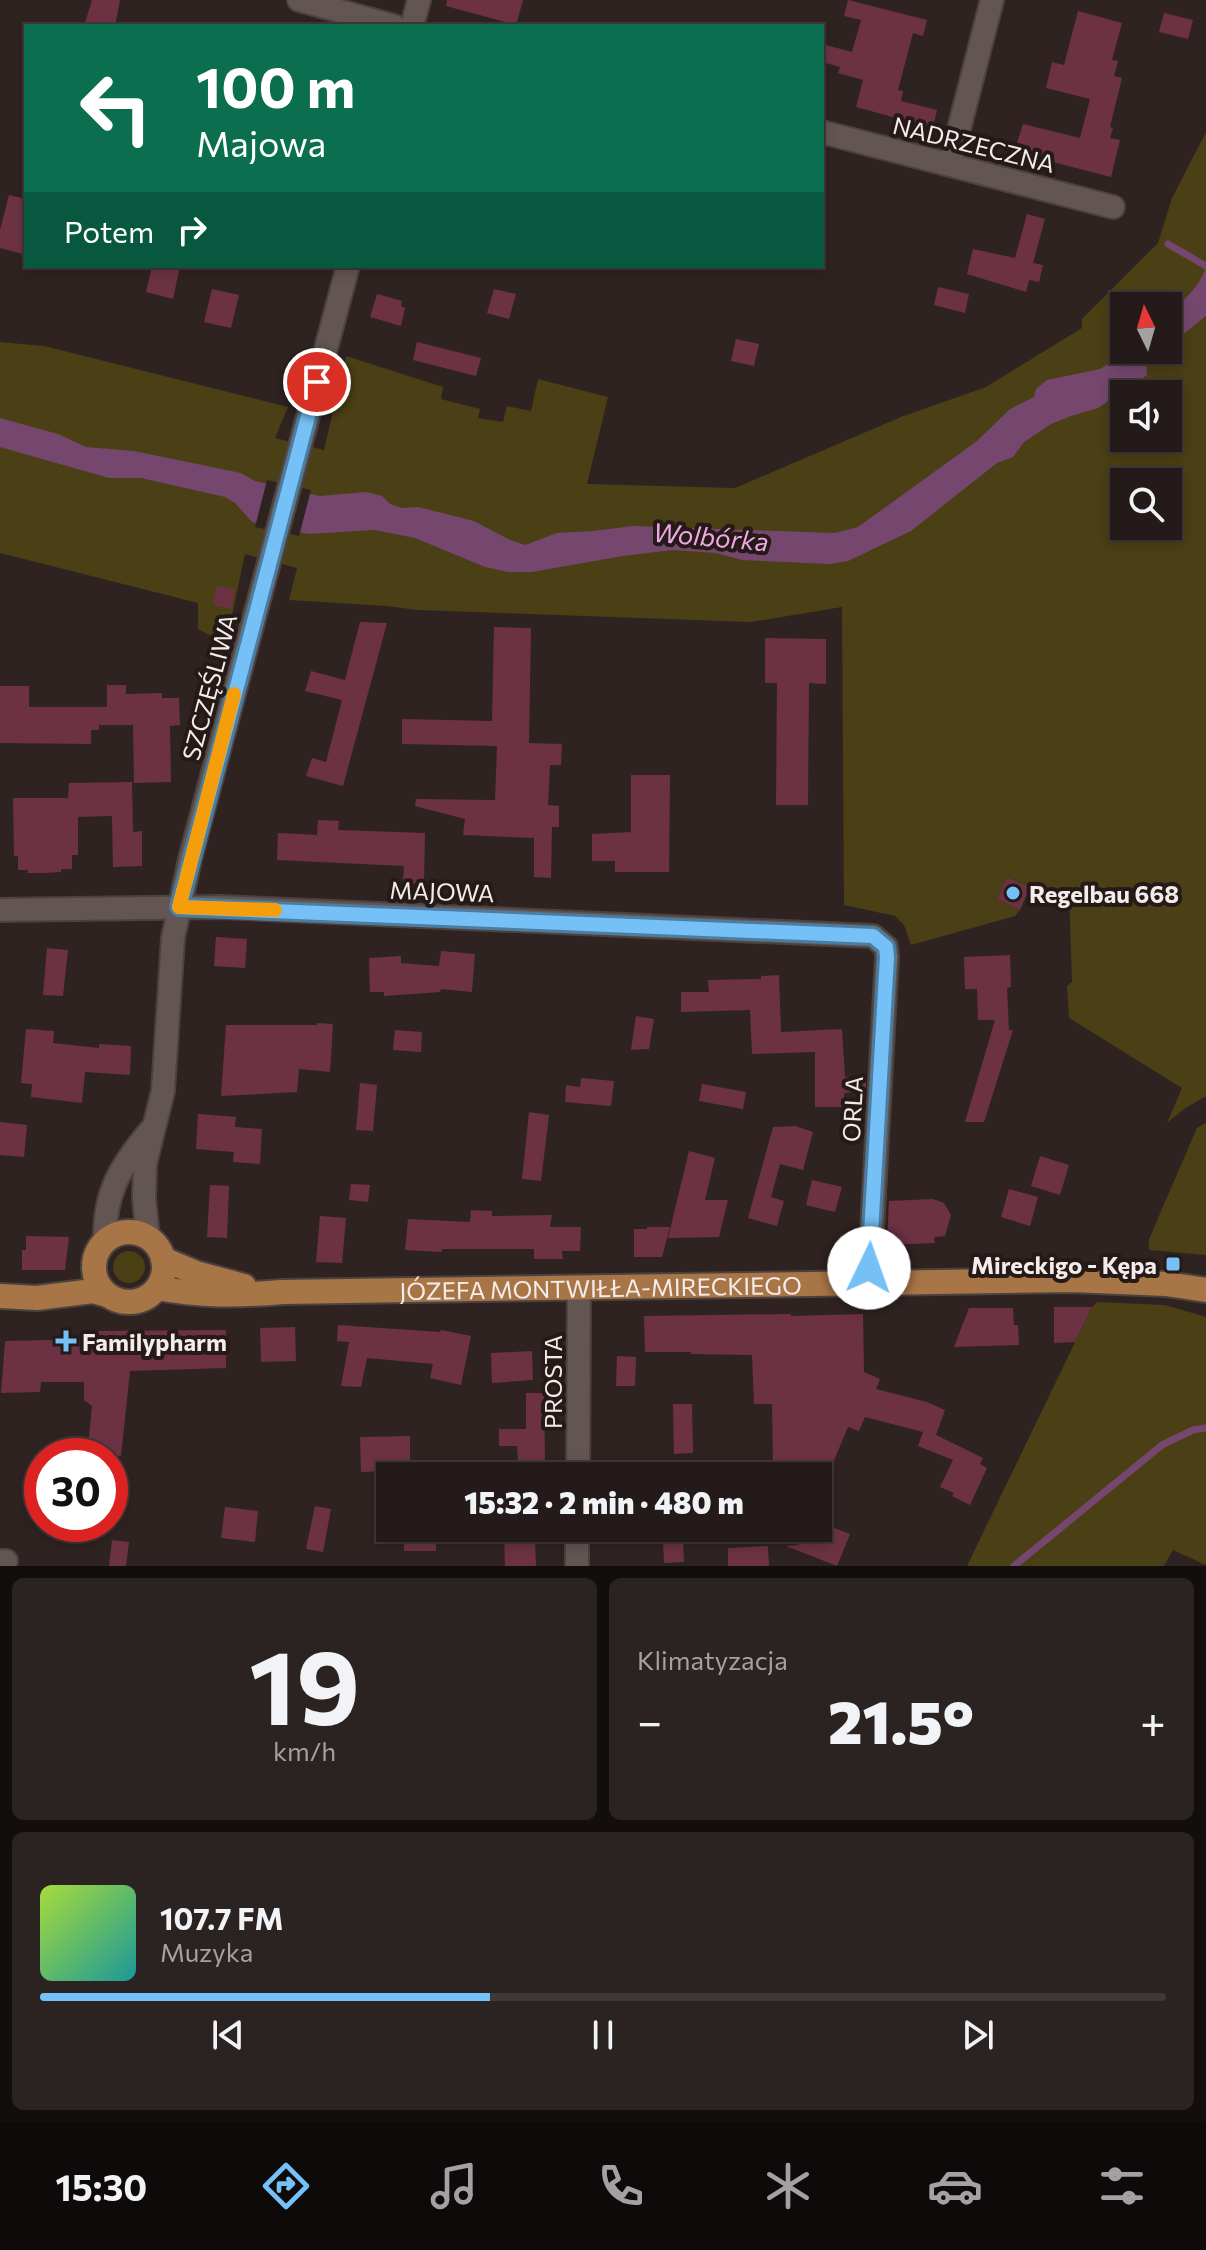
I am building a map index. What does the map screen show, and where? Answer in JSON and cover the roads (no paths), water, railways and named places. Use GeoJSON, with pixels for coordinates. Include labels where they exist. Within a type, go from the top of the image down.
{"type":"FeatureCollection","features":[{"type":"Feature","properties":{"kind":"main road"},"geometry":{"type":"LineString","coordinates":[[126,1232],[148,1237],[163,1259],[161,1279],[149,1296],[139,1301],[117,1300],[93,1291],[37,1298],[0,1296],[63,1290],[90,1278],[98,1249],[105,1241],[126,1232]]}},
{"type":"Feature","properties":{"kind":"main road","name":"JÓZEFA MONTWIŁŁA-MIRECKIEGO"},"geometry":{"type":"LineString","coordinates":[[163,1259],[236,1285],[282,1292]]}},
{"type":"Feature","properties":{"kind":"main road"},"geometry":{"type":"LineString","coordinates":[[94,1269],[96,1279],[107,1295]]}},
{"type":"Feature","properties":{"kind":"main road","name":"JÓZEFA MONTWIŁŁA-MIRECKIEGO"},"geometry":{"type":"LineString","coordinates":[[157,1288],[235,1296],[282,1292],[1072,1280],[1166,1284],[1206,1290]]}},
{"type":"Feature","properties":{"kind":"street"},"geometry":{"type":"LineString","coordinates":[[299,0],[387,24]]}},
{"type":"Feature","properties":{"kind":"street"},"geometry":{"type":"LineString","coordinates":[[413,24],[419,0]]}},
{"type":"Feature","properties":{"kind":"street"},"geometry":{"type":"LineString","coordinates":[[950,164],[992,0]]}},
{"type":"Feature","properties":{"kind":"street","name":"NADRZECZNA"},"geometry":{"type":"LineString","coordinates":[[824,132],[1113,207]]}},
{"type":"Feature","properties":{"kind":"street","name":"SZCZĘŚLIWA"},"geometry":{"type":"LineString","coordinates":[[148,1237],[145,1164],[163,1091],[173,938],[179,907],[347,268]]}},
{"type":"Feature","properties":{"kind":"street","name":"MAJOWA"},"geometry":{"type":"LineString","coordinates":[[0,910],[179,907],[848,933],[873,936],[880,940]]}},
{"type":"Feature","properties":{"kind":"street","name":"ORLA"},"geometry":{"type":"LineString","coordinates":[[869,1283],[887,957],[886,947],[880,940]]}},
{"type":"Feature","properties":{"kind":"street","name":"SZCZĘŚLIWA"},"geometry":{"type":"LineString","coordinates":[[105,1241],[107,1210],[120,1169],[153,1128]]}},
{"type":"Feature","properties":{"kind":"street","name":"PROSTA"},"geometry":{"type":"LineString","coordinates":[[578,1462],[579,1288]]}},
{"type":"Feature","properties":{"kind":"street"},"geometry":{"type":"LineString","coordinates":[[577,1542],[577,1566]]}},
{"type":"Feature","properties":{"kind":"water"},"geometry":{"type":"Polygon","coordinates":[[[1206,268],[1206,316],[1182,335],[1182,300],[1206,268]]]}},
{"type":"Feature","properties":{"kind":"water","name":"Wolbórka"},"geometry":{"type":"Polygon","coordinates":[[[1110,363],[1146,364],[1147,375],[1140,380],[1110,380],[1110,400],[1098,408],[1051,424],[1024,442],[1013,457],[997,463],[911,531],[848,561],[830,564],[742,560],[716,553],[673,550],[532,572],[508,572],[485,567],[415,538],[375,530],[308,534],[252,522],[225,497],[141,478],[109,478],[0,447],[0,418],[58,434],[86,447],[134,451],[241,473],[255,481],[319,496],[366,492],[382,496],[390,504],[402,508],[418,507],[474,521],[525,545],[557,533],[633,526],[835,533],[858,527],[977,441],[1010,409],[1034,397],[1036,389],[1047,380],[1100,369],[1110,363]]]}},
{"type":"Feature","properties":{"kind":"waterway"},"geometry":{"type":"LineString","coordinates":[[1168,244],[1206,266]]}},
{"type":"Feature","properties":{"kind":"waterway"},"geometry":{"type":"LineString","coordinates":[[1014,1566],[1162,1445],[1193,1430],[1206,1428]]}},
{"type":"Feature","properties":{"kind":"place","name":"Regelbau 668"},"geometry":{"type":"Point","coordinates":[1013,893]}},
{"type":"Feature","properties":{"kind":"place","name":"Mireckigo - Kępa"},"geometry":{"type":"Point","coordinates":[1173,1264]}},
{"type":"Feature","properties":{"kind":"place","name":"Familypharm"},"geometry":{"type":"Point","coordinates":[66,1341]}}]}
